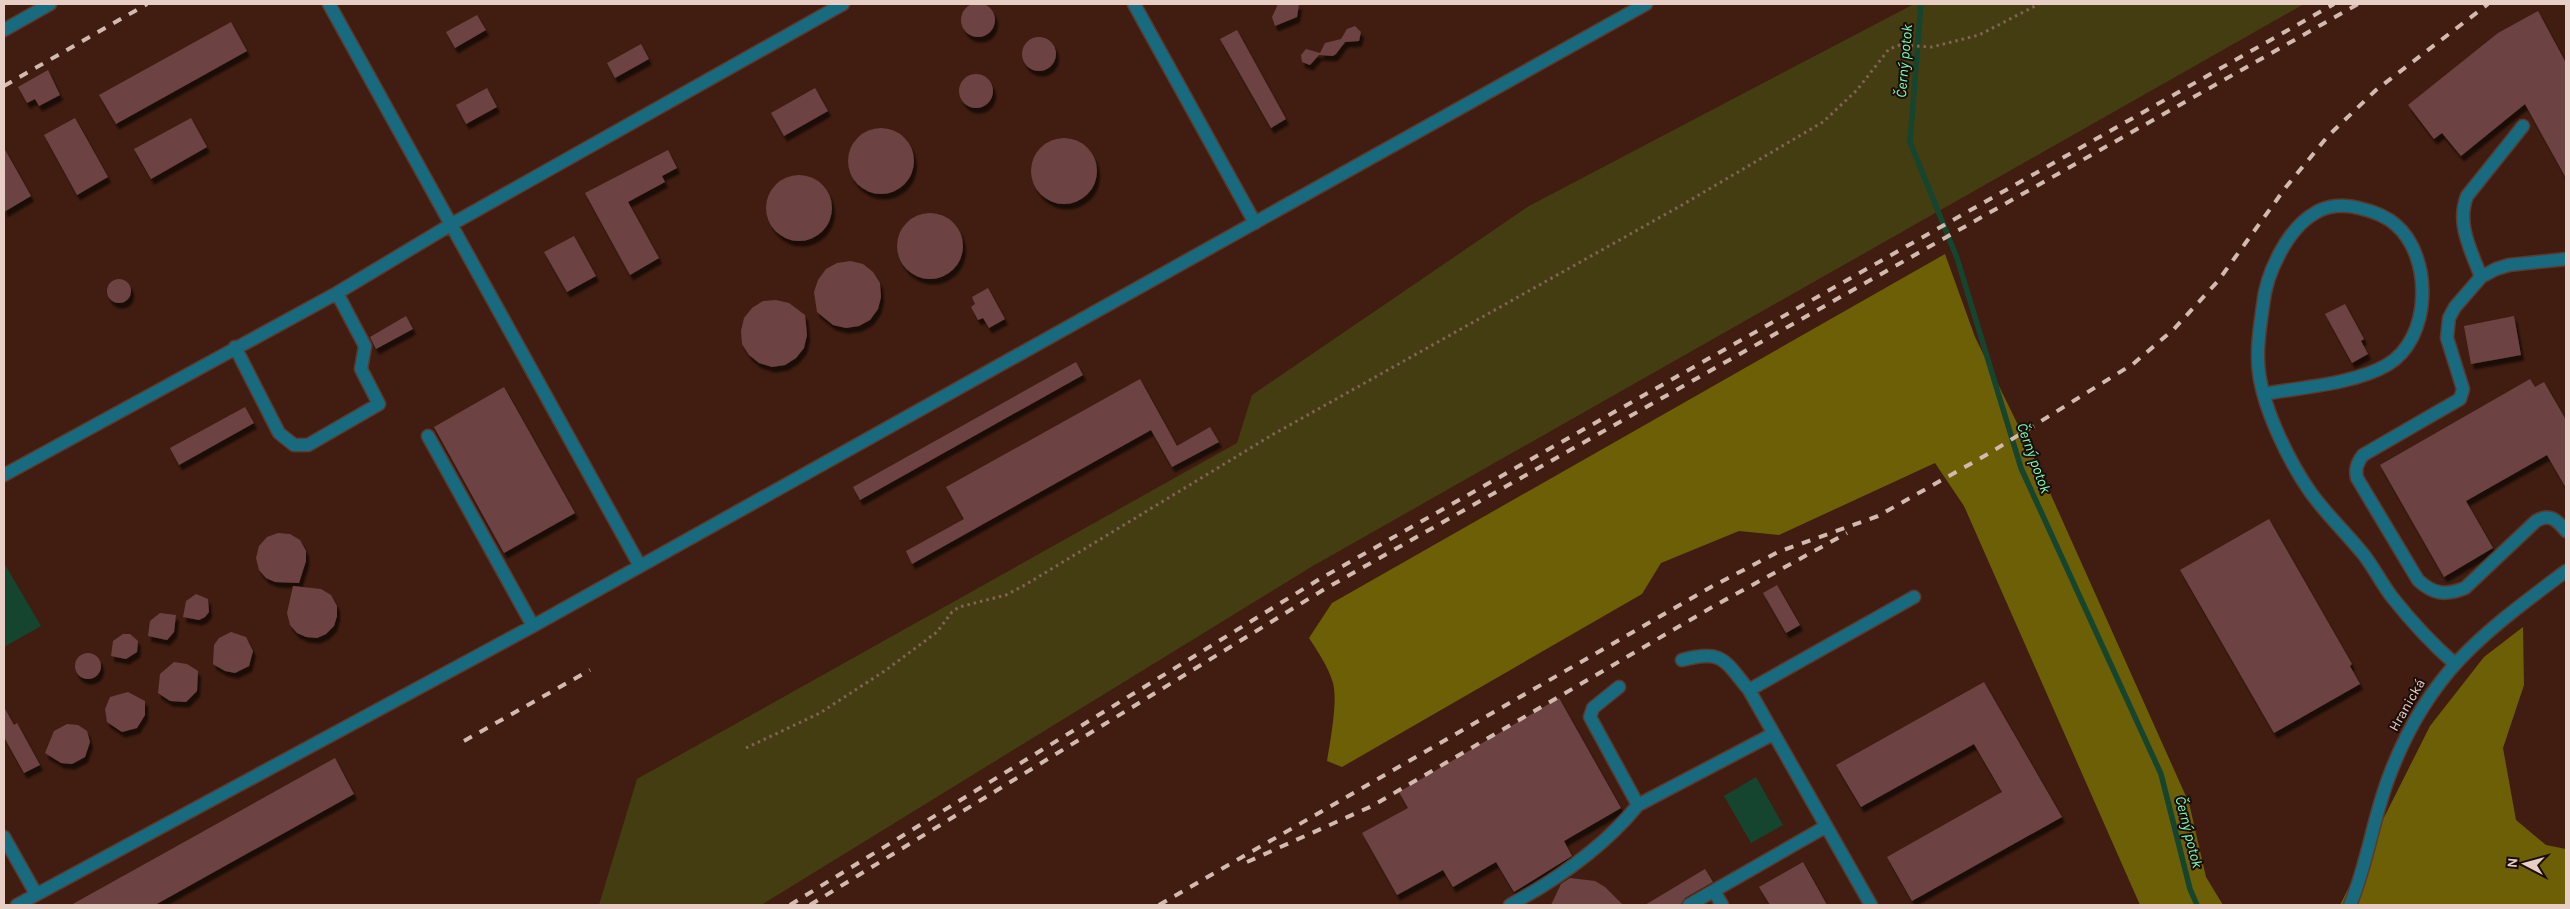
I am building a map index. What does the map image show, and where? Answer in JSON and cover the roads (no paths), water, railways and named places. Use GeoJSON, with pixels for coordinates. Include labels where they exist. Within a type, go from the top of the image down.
{"type":"FeatureCollection","features":[{"type":"Feature","properties":{"kind":"street"},"geometry":{"type":"LineString","coordinates":[[4,30],[50,4]]}},
{"type":"Feature","properties":{"kind":"street"},"geometry":{"type":"LineString","coordinates":[[329,4],[640,566]]}},
{"type":"Feature","properties":{"kind":"street"},"geometry":{"type":"LineString","coordinates":[[4,474],[337,293],[452,224],[843,4]]}},
{"type":"Feature","properties":{"kind":"street"},"geometry":{"type":"LineString","coordinates":[[1134,4],[1255,223]]}},
{"type":"Feature","properties":{"kind":"street"},"geometry":{"type":"LineString","coordinates":[[17,905],[532,626],[1646,4]]}},
{"type":"Feature","properties":{"kind":"street"},"geometry":{"type":"LineString","coordinates":[[2481,277],[2464,228],[2462,208],[2467,196],[2523,126]]}},
{"type":"Feature","properties":{"kind":"street"},"geometry":{"type":"LineString","coordinates":[[2264,394],[2356,377],[2387,365],[2404,352],[2417,332],[2422,307],[2421,282],[2407,238],[2395,224],[2374,212],[2353,206],[2333,206],[2314,213],[2290,237],[2274,263],[2265,288],[2258,343],[2259,372],[2264,394],[2281,440],[2310,493],[2365,556],[2391,596],[2419,629],[2454,663]]}},
{"type":"Feature","properties":{"kind":"street"},"geometry":{"type":"LineString","coordinates":[[2566,258],[2509,265],[2481,277],[2455,307],[2447,327],[2447,338],[2463,389],[2460,400],[2363,455],[2358,462],[2357,478],[2418,580],[2428,590],[2440,594],[2454,593],[2465,588],[2536,521],[2543,517],[2557,520],[2566,531]]}},
{"type":"Feature","properties":{"kind":"street"},"geometry":{"type":"LineString","coordinates":[[235,347],[279,433],[294,445],[308,445],[379,404],[361,369],[365,346],[337,293]]}},
{"type":"Feature","properties":{"kind":"street"},"geometry":{"type":"LineString","coordinates":[[428,436],[532,626]]}},
{"type":"Feature","properties":{"kind":"street","name":"Hranická"},"geometry":{"type":"LineString","coordinates":[[2350,905],[2364,869],[2389,775],[2401,746],[2430,694],[2454,663],[2505,617],[2566,571]]}},
{"type":"Feature","properties":{"kind":"street"},"geometry":{"type":"LineString","coordinates":[[1749,690],[1914,597]]}},
{"type":"Feature","properties":{"kind":"street"},"geometry":{"type":"LineString","coordinates":[[1682,660],[1701,654],[1719,657],[1726,661],[1749,690],[1825,827],[1871,905]]}},
{"type":"Feature","properties":{"kind":"street"},"geometry":{"type":"LineString","coordinates":[[1619,687],[1594,708],[1590,717],[1638,805]]}},
{"type":"Feature","properties":{"kind":"street"},"geometry":{"type":"LineString","coordinates":[[1519,903],[1572,868],[1619,828],[1638,805],[1773,734]]}},
{"type":"Feature","properties":{"kind":"street"},"geometry":{"type":"LineString","coordinates":[[1689,905],[1825,827]]}},
{"type":"Feature","properties":{"kind":"street"},"geometry":{"type":"LineString","coordinates":[[4,837],[36,894]]}},
{"type":"Feature","properties":{"kind":"street"},"geometry":{"type":"LineString","coordinates":[[1714,891],[1722,905]]}},
{"type":"Feature","properties":{"kind":"waterway","name":"Černý potok"},"geometry":{"type":"LineString","coordinates":[[1921,4],[1910,142],[1957,258],[2021,468],[2161,774],[2190,889],[2197,905]]}},
{"type":"Feature","properties":{"kind":"railway"},"geometry":{"type":"LineString","coordinates":[[4,86],[147,4]]}},
{"type":"Feature","properties":{"kind":"railway"},"geometry":{"type":"LineString","coordinates":[[790,905],[1318,580],[2334,4]]}},
{"type":"Feature","properties":{"kind":"railway"},"geometry":{"type":"LineString","coordinates":[[810,905],[1323,590],[2358,4]]}},
{"type":"Feature","properties":{"kind":"railway"},"geometry":{"type":"LineString","coordinates":[[1159,905],[1711,587],[1778,552],[1878,516],[1988,454],[2133,364],[2174,329],[2218,281],[2286,187],[2328,136],[2376,90],[2488,4]]}},
{"type":"Feature","properties":{"kind":"railway"},"geometry":{"type":"LineString","coordinates":[[1247,862],[1372,806],[1714,606],[1847,533]]}},
{"type":"Feature","properties":{"kind":"railway"},"geometry":{"type":"LineString","coordinates":[[464,741],[590,670]]}}]}
